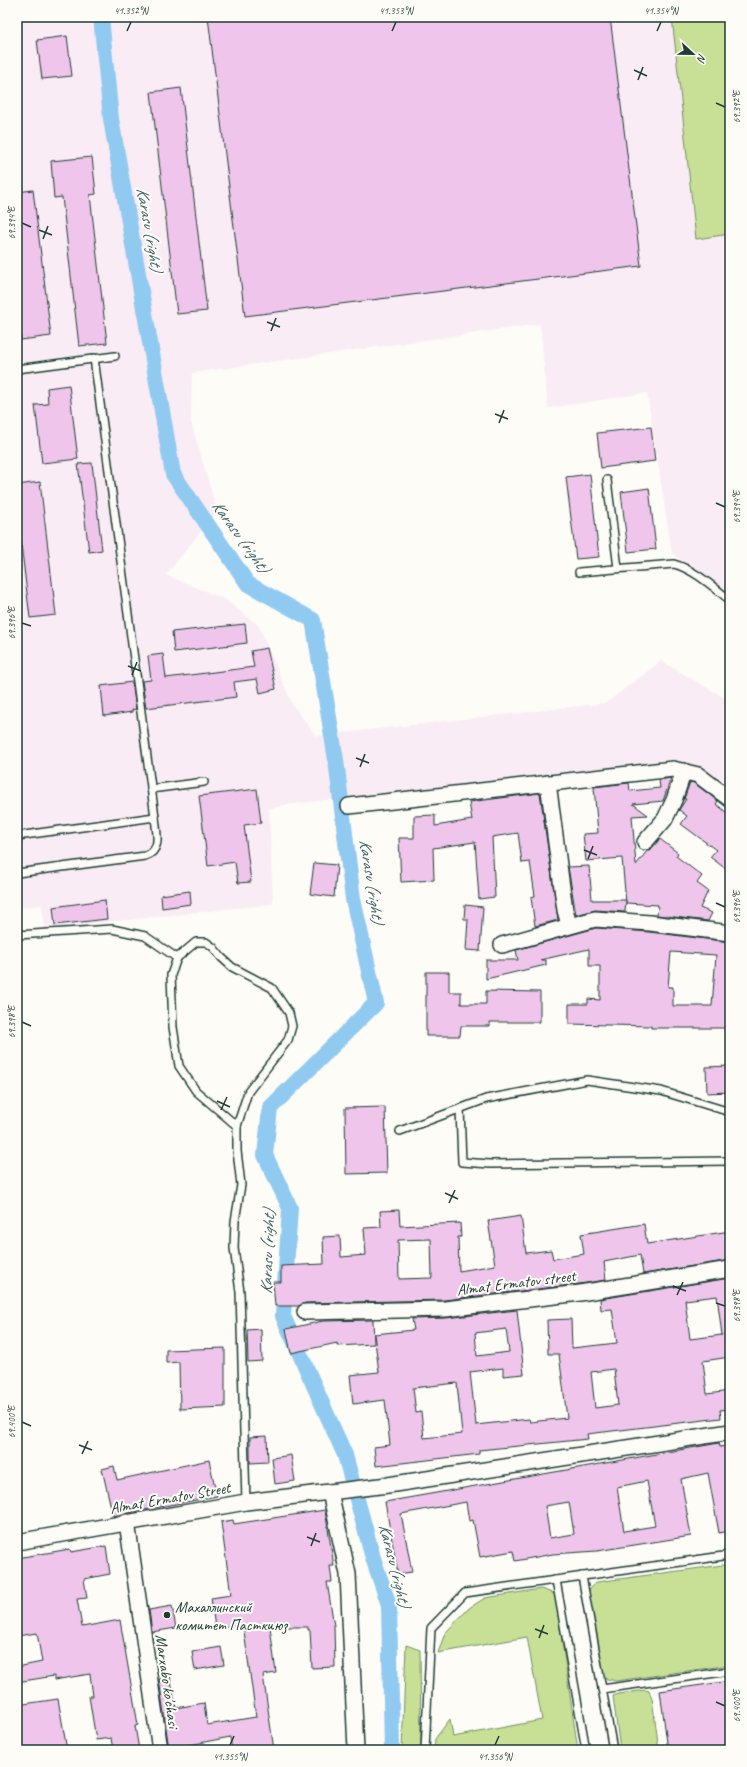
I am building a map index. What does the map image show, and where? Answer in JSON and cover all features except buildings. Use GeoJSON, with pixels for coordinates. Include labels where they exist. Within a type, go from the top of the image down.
{"type":"FeatureCollection","features":[{"type":"Feature","properties":{"kind":"street"},"geometry":{"type":"LineString","coordinates":[[349,806],[673,769],[698,775],[730,799]]}},
{"type":"Feature","properties":{"kind":"street"},"geometry":{"type":"LineString","coordinates":[[645,842],[665,819],[674,800],[684,771]]}},
{"type":"Feature","properties":{"kind":"street"},"geometry":{"type":"LineString","coordinates":[[548,783],[565,910],[569,925]]}},
{"type":"Feature","properties":{"kind":"street"},"geometry":{"type":"LineString","coordinates":[[502,945],[569,925],[595,919],[650,923],[730,933]]}},
{"type":"Feature","properties":{"kind":"street","name":"Almat Ermatov street"},"geometry":{"type":"LineString","coordinates":[[305,1312],[445,1309],[580,1293],[730,1270]]}},
{"type":"Feature","properties":{"kind":"street"},"geometry":{"type":"LineString","coordinates":[[356,1750],[348,1574],[333,1491],[388,1485],[730,1432]]}},
{"type":"Feature","properties":{"kind":"street","name":"Almat Ermatov Street"},"geometry":{"type":"LineString","coordinates":[[17,1542],[246,1502],[333,1491]]}},
{"type":"Feature","properties":{"kind":"street","name":"Marxabo ko'chasi"},"geometry":{"type":"LineString","coordinates":[[127,1522],[160,1750]]}},
{"type":"Feature","properties":{"kind":"lane"},"geometry":{"type":"LineString","coordinates":[[17,369],[115,356]]}},
{"type":"Feature","properties":{"kind":"lane"},"geometry":{"type":"LineString","coordinates":[[17,873],[152,854],[156,848],[158,840],[94,358]]}},
{"type":"Feature","properties":{"kind":"lane"},"geometry":{"type":"LineString","coordinates":[[607,480],[618,568]]}},
{"type":"Feature","properties":{"kind":"lane"},"geometry":{"type":"LineString","coordinates":[[579,572],[674,564],[683,567],[730,600]]}},
{"type":"Feature","properties":{"kind":"lane"},"geometry":{"type":"LineString","coordinates":[[151,789],[204,782]]}},
{"type":"Feature","properties":{"kind":"lane"},"geometry":{"type":"LineString","coordinates":[[17,836],[155,817]]}},
{"type":"Feature","properties":{"kind":"lane"},"geometry":{"type":"LineString","coordinates":[[17,935],[112,929],[144,936],[177,958]]}},
{"type":"Feature","properties":{"kind":"lane"},"geometry":{"type":"LineString","coordinates":[[237,1126],[196,1091],[179,1066],[173,1027],[171,974],[177,958],[196,942],[206,942],[213,947],[232,967],[272,988],[289,1013],[292,1026],[288,1040],[248,1092],[237,1126],[237,1151],[241,1185],[235,1221],[234,1248],[240,1292],[246,1502]]}},
{"type":"Feature","properties":{"kind":"lane"},"geometry":{"type":"LineString","coordinates":[[400,1131],[486,1099],[587,1080],[661,1090],[730,1112]]}},
{"type":"Feature","properties":{"kind":"lane"},"geometry":{"type":"LineString","coordinates":[[460,1109],[462,1162],[498,1164],[730,1161]]}},
{"type":"Feature","properties":{"kind":"lane"},"geometry":{"type":"LineString","coordinates":[[425,1750],[431,1628],[465,1593],[730,1555]]}},
{"type":"Feature","properties":{"kind":"lane"},"geometry":{"type":"LineString","coordinates":[[582,1576],[613,1750]]}},
{"type":"Feature","properties":{"kind":"lane"},"geometry":{"type":"LineString","coordinates":[[556,1580],[586,1750]]}},
{"type":"Feature","properties":{"kind":"lane"},"geometry":{"type":"LineString","coordinates":[[602,1689],[730,1671]]}},
{"type":"Feature","properties":{"kind":"shaded area"},"geometry":{"type":"Polygon","coordinates":[[[17,17],[730,17],[730,599],[672,553],[647,393],[548,408],[540,324],[192,373],[191,422],[217,511],[166,575],[224,599],[259,626],[292,704],[316,736],[606,703],[661,661],[730,701],[730,786],[674,760],[284,805],[269,809],[273,904],[45,929],[42,905],[17,908],[17,17]]]}},
{"type":"Feature","properties":{"kind":"green space"},"geometry":{"type":"Polygon","coordinates":[[[672,17],[730,17],[730,234],[696,239],[672,17]]]}},
{"type":"Feature","properties":{"kind":"green space"},"geometry":{"type":"Polygon","coordinates":[[[730,1564],[730,1665],[616,1681],[607,1679],[603,1674],[588,1595],[590,1588],[597,1582],[730,1564]]]}},
{"type":"Feature","properties":{"kind":"green space"},"geometry":{"type":"Polygon","coordinates":[[[541,1589],[555,1594],[578,1750],[434,1750],[435,1739],[450,1719],[453,1737],[542,1720],[527,1637],[438,1653],[445,1633],[469,1608],[485,1598],[541,1589]]]}},
{"type":"Feature","properties":{"kind":"green space"},"geometry":{"type":"Polygon","coordinates":[[[406,1645],[420,1650],[421,1750],[402,1750],[406,1645]]]}},
{"type":"Feature","properties":{"kind":"green space"},"geometry":{"type":"Polygon","coordinates":[[[645,1690],[649,1691],[652,1698],[659,1750],[620,1750],[613,1696],[645,1690]]]}},
{"type":"Feature","properties":{"kind":"waterway","name":"Karasu (right)"},"geometry":{"type":"LineString","coordinates":[[101,17],[111,119],[173,474],[248,584],[313,620],[336,760],[353,899],[376,1003],[270,1108],[265,1155],[290,1208],[283,1316],[345,1455],[373,1558],[389,1605],[392,1750]]}},
{"type":"Feature","properties":{"kind":"place","name":"Махаллинский комитет Пасткиюз"},"geometry":{"type":"Point","coordinates":[167,1615]}}]}
